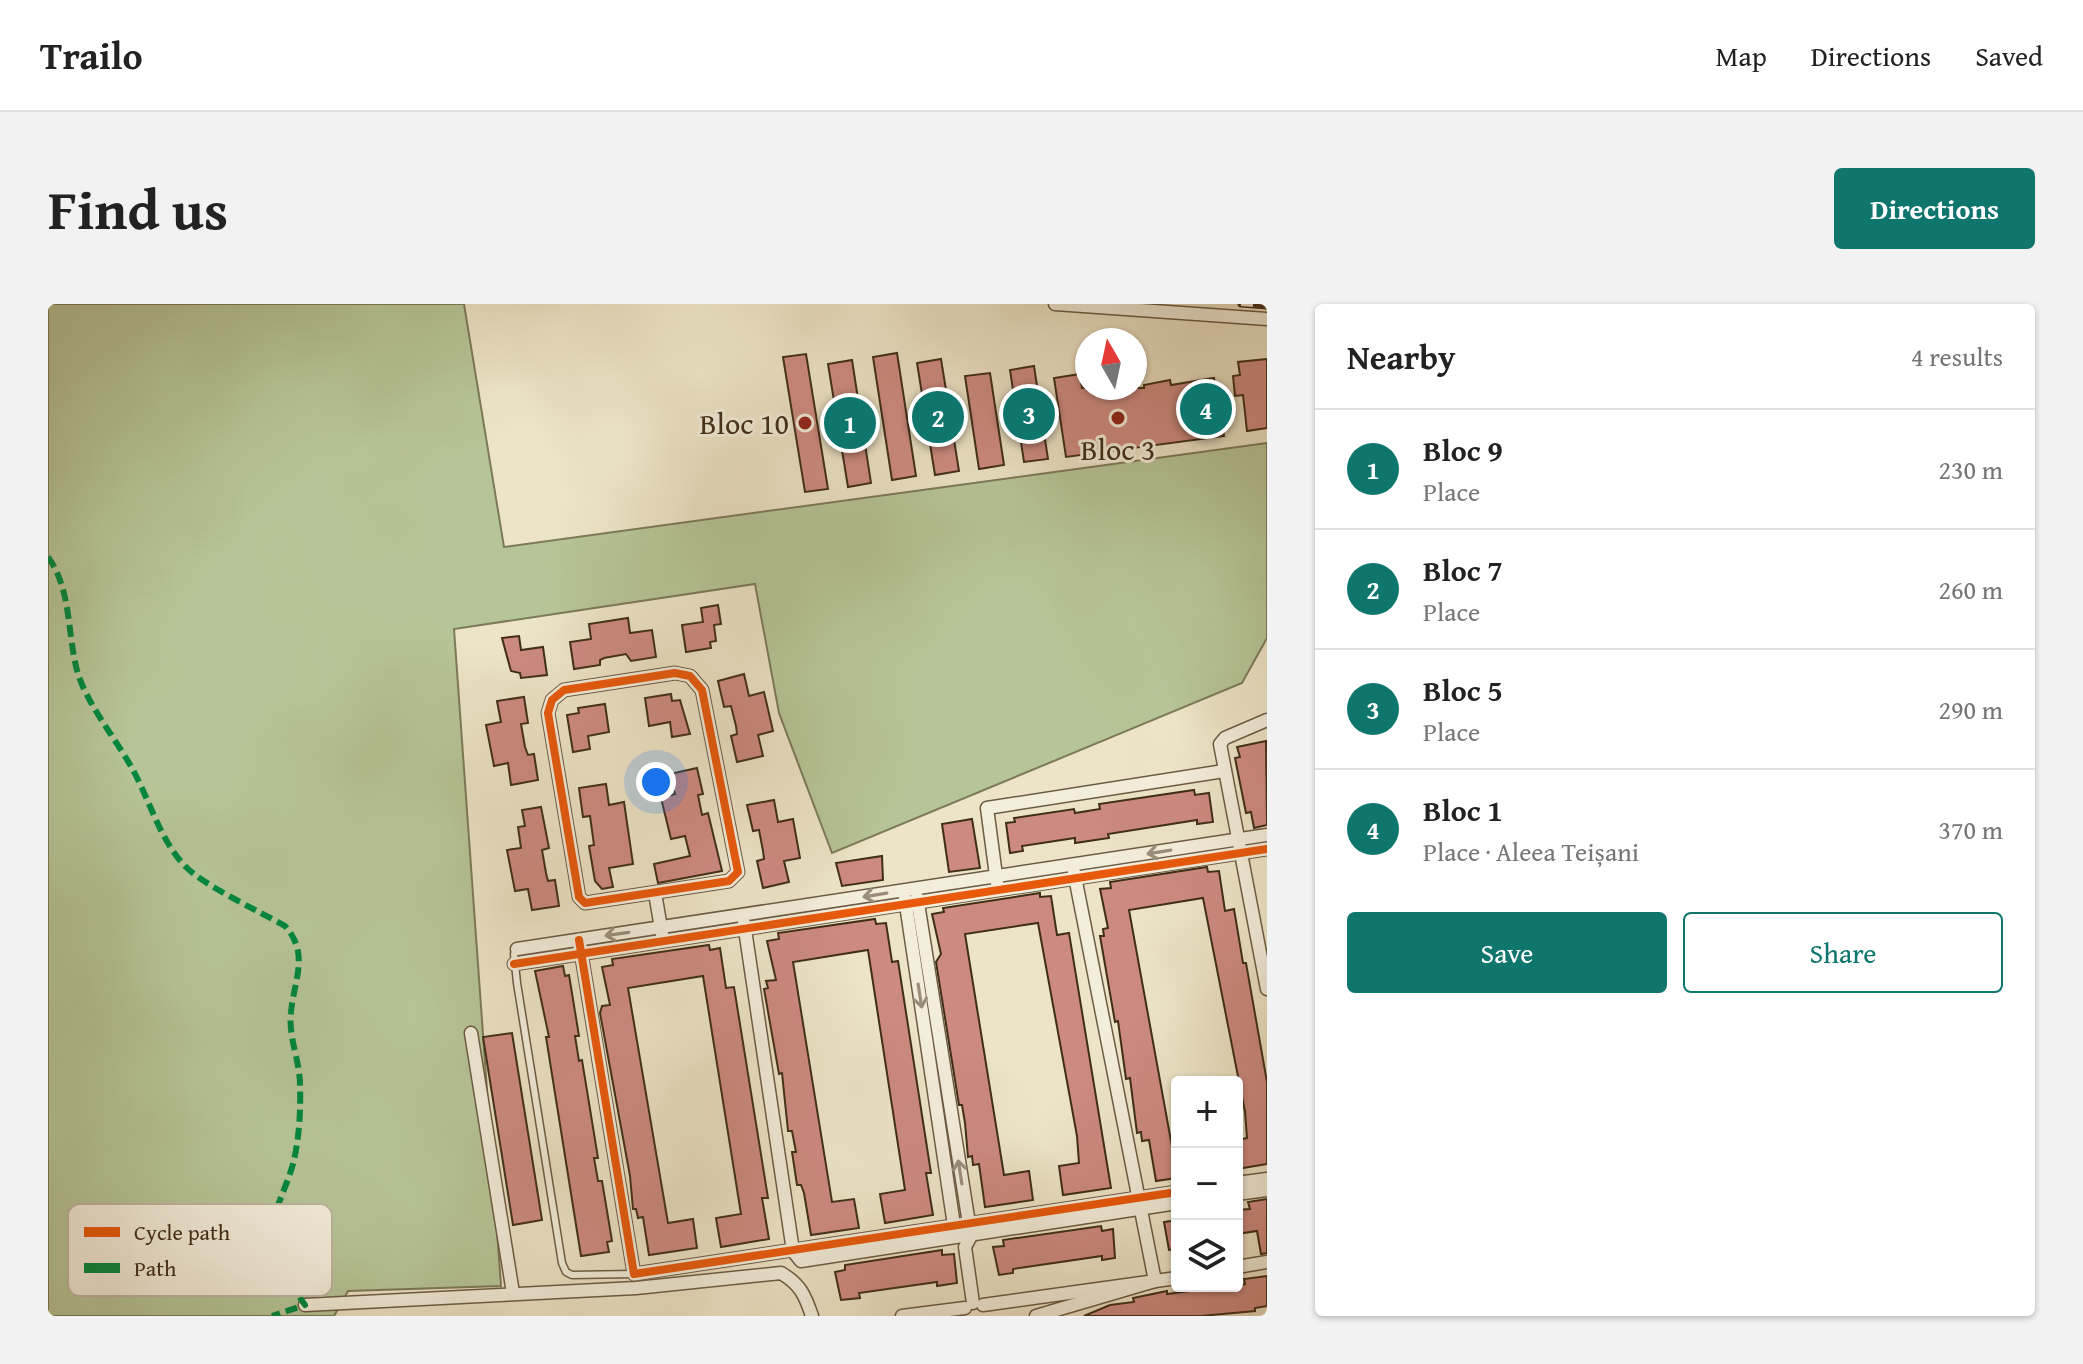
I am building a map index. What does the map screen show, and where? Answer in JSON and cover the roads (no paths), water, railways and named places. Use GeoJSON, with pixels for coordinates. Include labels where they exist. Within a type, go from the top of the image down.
{"type":"FeatureCollection","features":[{"type":"Feature","properties":{"kind":"street"},"geometry":{"type":"LineString","coordinates":[[1055,304],[1267,319]]}},
{"type":"Feature","properties":{"kind":"street"},"geometry":{"type":"LineString","coordinates":[[675,673],[690,676],[702,690],[739,868],[729,881],[655,893],[587,903],[580,900],[548,713],[552,700],[564,690],[675,673]]}},
{"type":"Feature","properties":{"kind":"street"},"geometry":{"type":"LineString","coordinates":[[1267,720],[1222,740],[1224,771],[1267,989]]}},
{"type":"Feature","properties":{"kind":"street"},"geometry":{"type":"LineString","coordinates":[[997,883],[987,808],[1224,771]]}},
{"type":"Feature","properties":{"kind":"street"},"geometry":{"type":"LineString","coordinates":[[1238,847],[1267,835]]}},
{"type":"Feature","properties":{"kind":"street"},"geometry":{"type":"LineString","coordinates":[[517,949],[580,946],[1238,847],[1267,849]]}},
{"type":"Feature","properties":{"kind":"street"},"geometry":{"type":"LineString","coordinates":[[1074,872],[1155,1281]]}},
{"type":"Feature","properties":{"kind":"street"},"geometry":{"type":"LineString","coordinates":[[655,893],[662,934]]}},
{"type":"Feature","properties":{"kind":"street"},"geometry":{"type":"LineString","coordinates":[[911,896],[974,1310]]}},
{"type":"Feature","properties":{"kind":"street"},"geometry":{"type":"LineString","coordinates":[[744,922],[793,1251]]}},
{"type":"Feature","properties":{"kind":"street"},"geometry":{"type":"LineString","coordinates":[[580,946],[634,1274],[793,1251],[963,1234],[1139,1204],[1171,1194]]}},
{"type":"Feature","properties":{"kind":"street"},"geometry":{"type":"LineString","coordinates":[[514,964],[580,946]]}},
{"type":"Feature","properties":{"kind":"street"},"geometry":{"type":"LineString","coordinates":[[471,1033],[513,1293]]}},
{"type":"Feature","properties":{"kind":"street"},"geometry":{"type":"LineString","coordinates":[[1243,1182],[1267,1179]]}},
{"type":"Feature","properties":{"kind":"street"},"geometry":{"type":"LineString","coordinates":[[1243,1193],[1267,1190]]}},
{"type":"Feature","properties":{"kind":"street"},"geometry":{"type":"LineString","coordinates":[[1139,1204],[1171,1203]]}},
{"type":"Feature","properties":{"kind":"street"},"geometry":{"type":"LineString","coordinates":[[1243,1266],[1267,1262]]}},
{"type":"Feature","properties":{"kind":"street"},"geometry":{"type":"LineString","coordinates":[[305,1305],[344,1310],[513,1293],[636,1288],[781,1273],[805,1293],[812,1316]]}},
{"type":"Feature","properties":{"kind":"street"},"geometry":{"type":"LineString","coordinates":[[902,1316],[974,1310],[1171,1279]]}},
{"type":"Feature","properties":{"kind":"street"},"geometry":{"type":"LineString","coordinates":[[1036,1316],[1155,1281]]}},
{"type":"Feature","properties":{"kind":"lane"},"geometry":{"type":"LineString","coordinates":[[517,949],[514,964],[566,1272],[634,1274]]}},
{"type":"Feature","properties":{"kind":"railway"},"geometry":{"type":"LineString","coordinates":[[1241,304],[1267,306]]}},
{"type":"Feature","properties":{"kind":"place","name":"Bloc 1"},"geometry":{"type":"Point","coordinates":[1206,409]}},
{"type":"Feature","properties":{"kind":"place","name":"Bloc 5"},"geometry":{"type":"Point","coordinates":[1029,414]}},
{"type":"Feature","properties":{"kind":"place","name":"Bloc 7"},"geometry":{"type":"Point","coordinates":[938,417]}},
{"type":"Feature","properties":{"kind":"place","name":"Bloc 3"},"geometry":{"type":"Point","coordinates":[1118,418]}},
{"type":"Feature","properties":{"kind":"place","name":"Bloc 10"},"geometry":{"type":"Point","coordinates":[805,423]}},
{"type":"Feature","properties":{"kind":"place","name":"Bloc 9"},"geometry":{"type":"Point","coordinates":[850,423]}}]}
